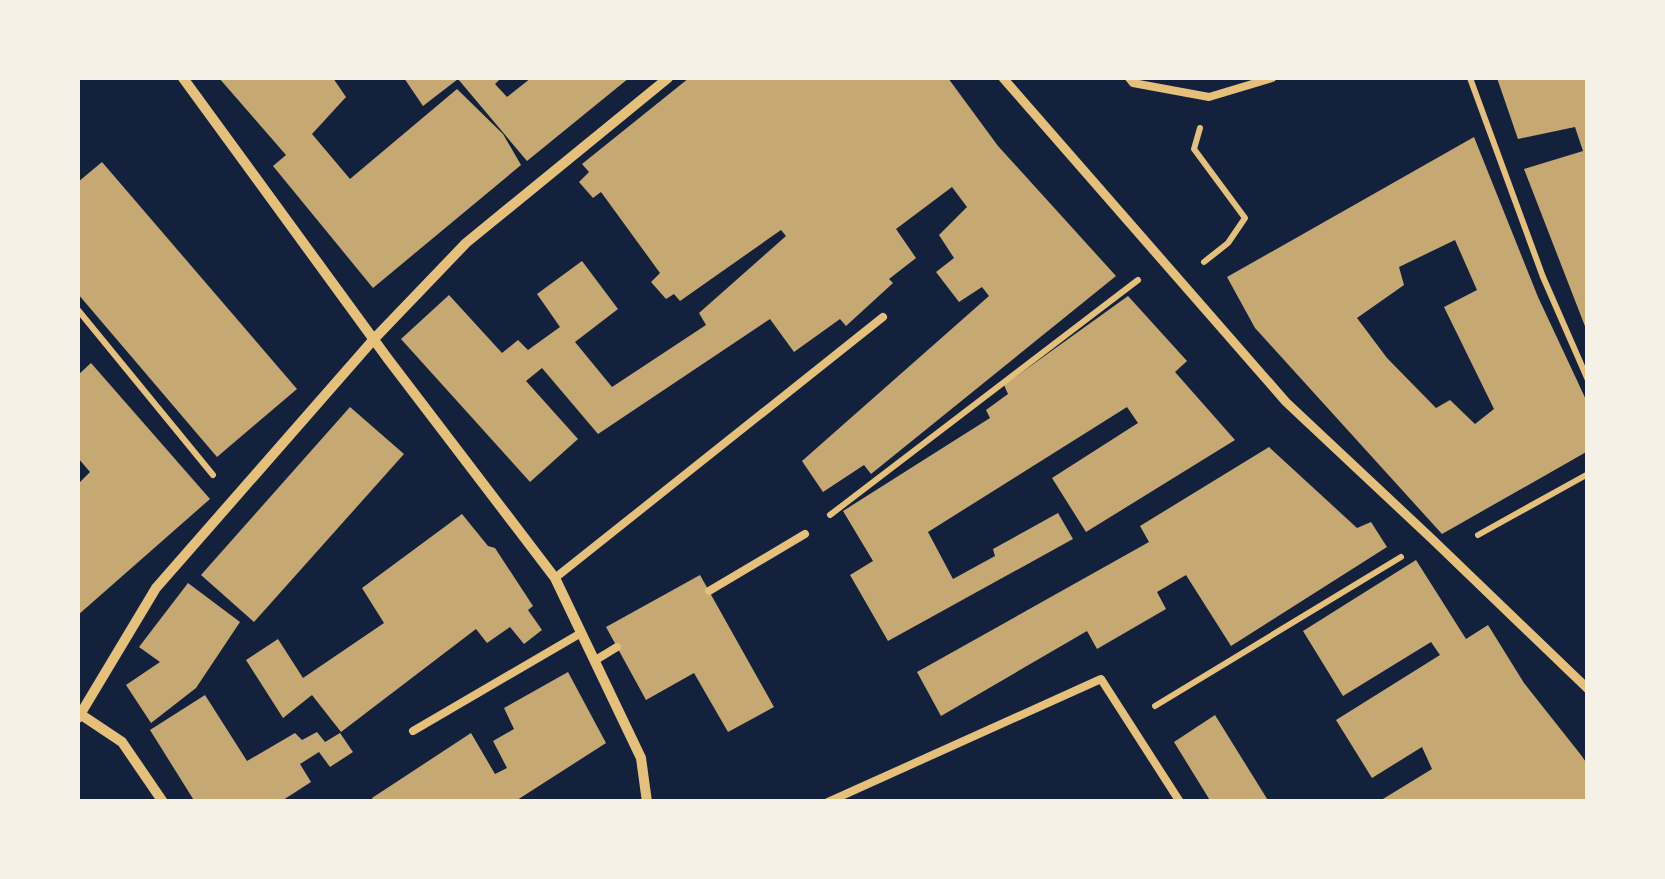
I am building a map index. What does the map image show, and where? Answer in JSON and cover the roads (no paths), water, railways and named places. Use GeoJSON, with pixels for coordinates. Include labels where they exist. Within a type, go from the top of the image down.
{"type":"FeatureCollection","features":[{"type":"Feature","properties":{"kind":"street"},"geometry":{"type":"LineString","coordinates":[[183,78],[555,578],[641,758],[647,802]]}},
{"type":"Feature","properties":{"kind":"street"},"geometry":{"type":"LineString","coordinates":[[163,802],[122,742],[79,716],[156,588],[374,338],[466,243],[668,78]]}},
{"type":"Feature","properties":{"kind":"street"},"geometry":{"type":"LineString","coordinates":[[1003,78],[1286,402],[1588,689]]}},
{"type":"Feature","properties":{"kind":"lane"},"geometry":{"type":"LineString","coordinates":[[1130,78],[1133,82],[1209,97],[1272,78]]}},
{"type":"Feature","properties":{"kind":"lane"},"geometry":{"type":"LineString","coordinates":[[555,578],[883,317]]}},
{"type":"Feature","properties":{"kind":"lane"},"geometry":{"type":"LineString","coordinates":[[709,591],[805,534]]}},
{"type":"Feature","properties":{"kind":"lane"},"geometry":{"type":"LineString","coordinates":[[413,731],[581,633]]}},
{"type":"Feature","properties":{"kind":"lane"},"geometry":{"type":"LineString","coordinates":[[594,661],[617,647]]}},
{"type":"Feature","properties":{"kind":"lane"},"geometry":{"type":"LineString","coordinates":[[828,802],[1101,678],[1180,802]]}}]}
